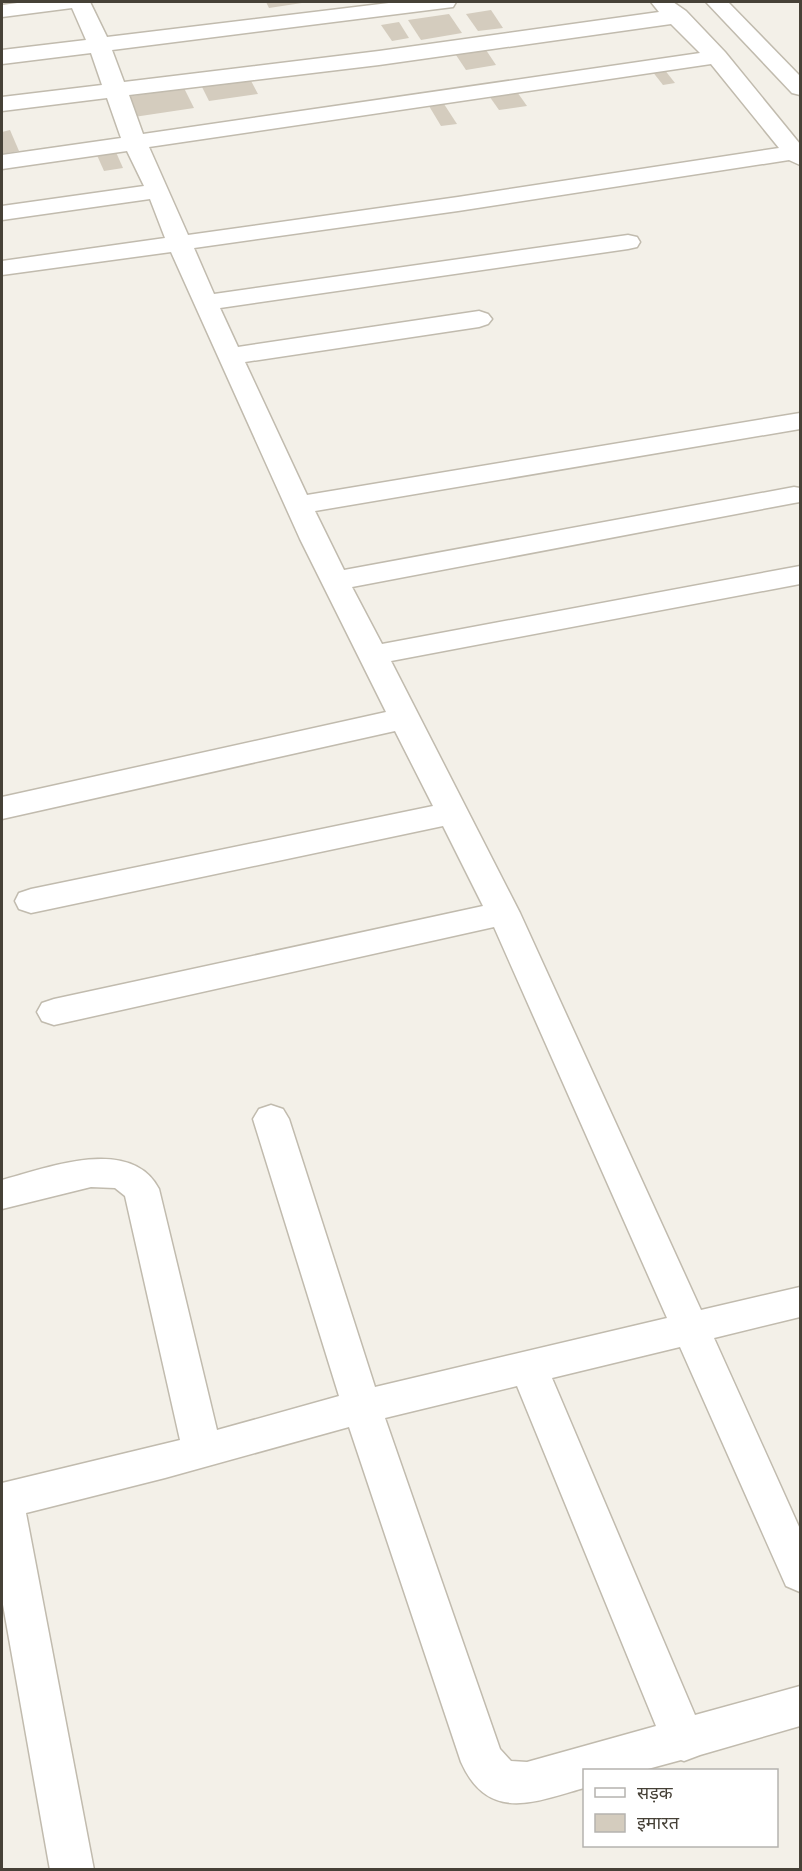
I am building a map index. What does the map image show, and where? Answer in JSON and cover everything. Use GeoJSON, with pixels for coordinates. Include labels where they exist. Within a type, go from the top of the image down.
{"type":"FeatureCollection","features":[{"type":"Feature","properties":{"kind":"street"},"geometry":{"type":"LineString","coordinates":[[2,11],[69,2]]}},
{"type":"Feature","properties":{"kind":"street"},"geometry":{"type":"LineString","coordinates":[[80,2],[99,45],[135,143],[158,191],[205,303],[335,581],[504,913],[801,1573]]}},
{"type":"Feature","properties":{"kind":"street"},"geometry":{"type":"LineString","coordinates":[[2,57],[445,2]]}},
{"type":"Feature","properties":{"kind":"street"},"geometry":{"type":"LineString","coordinates":[[725,3],[801,88]]}},
{"type":"Feature","properties":{"kind":"street"},"geometry":{"type":"LineString","coordinates":[[2,104],[379,58],[669,9],[717,57],[798,155]]}},
{"type":"Feature","properties":{"kind":"street"},"geometry":{"type":"LineString","coordinates":[[2,162],[717,57]]}},
{"type":"Feature","properties":{"kind":"street"},"geometry":{"type":"LineString","coordinates":[[2,268],[798,155]]}},
{"type":"Feature","properties":{"kind":"street"},"geometry":{"type":"LineString","coordinates":[[2,213],[158,191]]}},
{"type":"Feature","properties":{"kind":"street"},"geometry":{"type":"LineString","coordinates":[[205,303],[628,242]]}},
{"type":"Feature","properties":{"kind":"street"},"geometry":{"type":"LineString","coordinates":[[230,356],[479,319]]}},
{"type":"Feature","properties":{"kind":"street"},"geometry":{"type":"LineString","coordinates":[[298,505],[801,421]]}},
{"type":"Feature","properties":{"kind":"street"},"geometry":{"type":"LineString","coordinates":[[335,581],[795,495]]}},
{"type":"Feature","properties":{"kind":"street"},"geometry":{"type":"LineString","coordinates":[[373,654],[801,575]]}},
{"type":"Feature","properties":{"kind":"street"},"geometry":{"type":"LineString","coordinates":[[2,808],[406,718]]}},
{"type":"Feature","properties":{"kind":"street"},"geometry":{"type":"LineString","coordinates":[[31,901],[453,813]]}},
{"type":"Feature","properties":{"kind":"street"},"geometry":{"type":"LineString","coordinates":[[54,1012],[504,913]]}},
{"type":"Feature","properties":{"kind":"street"},"geometry":{"type":"LineString","coordinates":[[271,1119],[362,1407],[483,1762],[501,1781],[527,1783],[801,1707]]}},
{"type":"Feature","properties":{"kind":"street"},"geometry":{"type":"LineString","coordinates":[[2,1194],[91,1173],[123,1174],[141,1189],[202,1450]]}},
{"type":"Feature","properties":{"kind":"street"},"geometry":{"type":"LineString","coordinates":[[72,1869],[3,1501],[362,1407],[801,1302]]}},
{"type":"Feature","properties":{"kind":"street"},"geometry":{"type":"LineString","coordinates":[[528,1367],[684,1741]]}},
{"type":"Feature","properties":{"kind":"building"},"geometry":{"type":"Polygon","coordinates":[[[266,2],[302,2],[302,3],[269,8],[266,2]]]}},
{"type":"Feature","properties":{"kind":"building"},"geometry":{"type":"Polygon","coordinates":[[[491,10],[503,28],[478,31],[466,14],[491,10]]]}},
{"type":"Feature","properties":{"kind":"building"},"geometry":{"type":"Polygon","coordinates":[[[449,14],[462,33],[421,40],[408,20],[449,14]]]}},
{"type":"Feature","properties":{"kind":"building"},"geometry":{"type":"Polygon","coordinates":[[[399,22],[409,38],[392,41],[381,25],[399,22]]]}},
{"type":"Feature","properties":{"kind":"building"},"geometry":{"type":"Polygon","coordinates":[[[484,47],[496,65],[466,70],[454,52],[484,47]]]}},
{"type":"Feature","properties":{"kind":"building"},"geometry":{"type":"Polygon","coordinates":[[[664,69],[675,83],[663,85],[652,71],[664,69]]]}},
{"type":"Feature","properties":{"kind":"building"},"geometry":{"type":"Polygon","coordinates":[[[250,79],[258,94],[209,101],[202,87],[250,79]]]}},
{"type":"Feature","properties":{"kind":"building"},"geometry":{"type":"Polygon","coordinates":[[[184,88],[194,108],[134,117],[125,97],[184,88]]]}},
{"type":"Feature","properties":{"kind":"building"},"geometry":{"type":"Polygon","coordinates":[[[515,89],[527,106],[499,110],[487,93],[515,89]]]}},
{"type":"Feature","properties":{"kind":"building"},"geometry":{"type":"Polygon","coordinates":[[[444,104],[457,124],[441,126],[429,106],[444,104]]]}},
{"type":"Feature","properties":{"kind":"building"},"geometry":{"type":"Polygon","coordinates":[[[10,130],[19,151],[2,154],[2,132],[10,130]]]}},
{"type":"Feature","properties":{"kind":"building"},"geometry":{"type":"Polygon","coordinates":[[[115,150],[123,168],[104,171],[96,153],[115,150]]]}}]}
